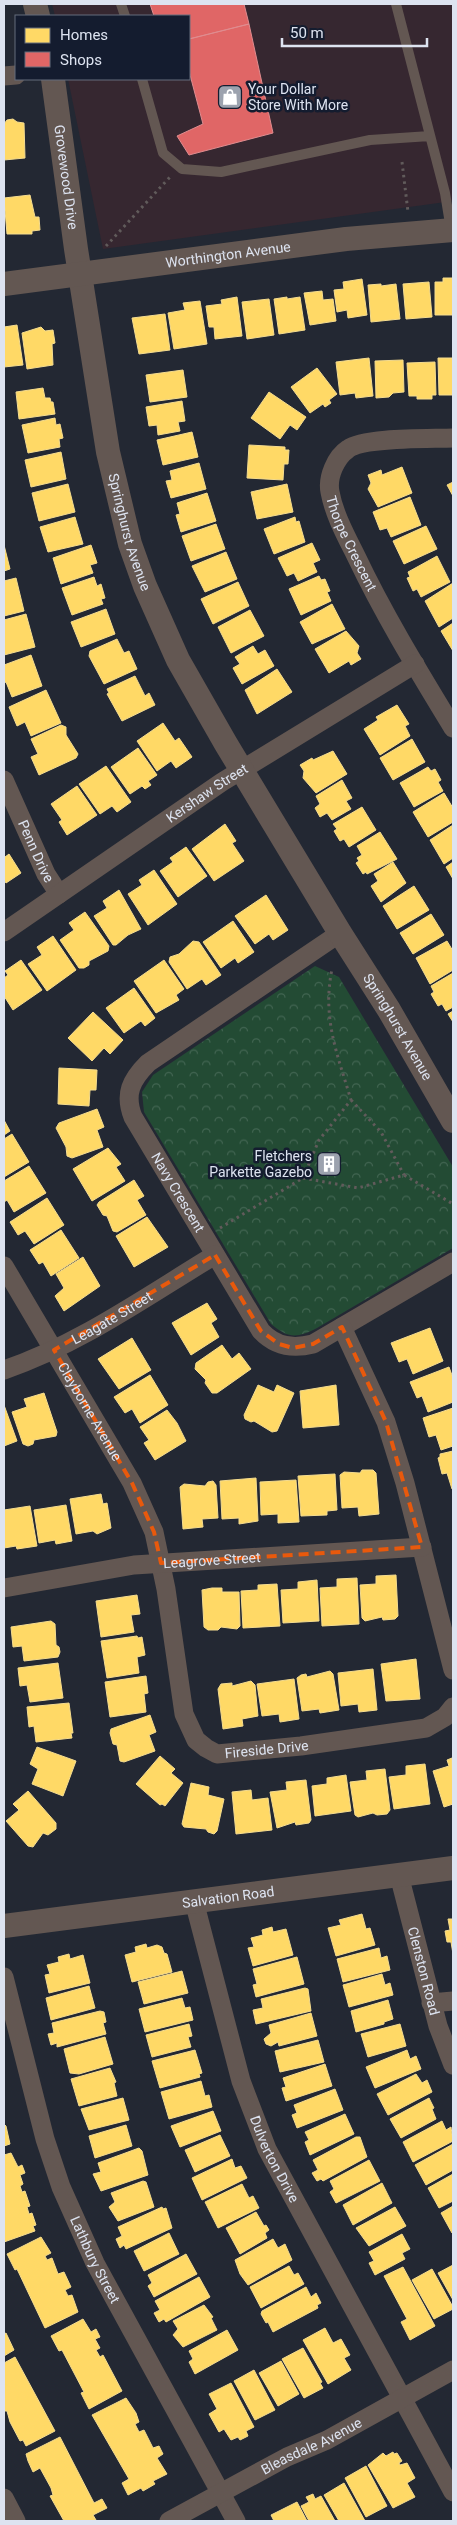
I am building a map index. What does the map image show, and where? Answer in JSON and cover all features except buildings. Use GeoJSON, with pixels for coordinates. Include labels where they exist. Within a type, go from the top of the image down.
{"type":"FeatureCollection","features":[{"type":"Feature","properties":{"kind":"street","name":"Grovewood Drive"},"geometry":{"type":"LineString","coordinates":[[53,80],[80,274]]}},
{"type":"Feature","properties":{"kind":"street","name":"Worthington Avenue"},"geometry":{"type":"LineString","coordinates":[[4,284],[346,239],[452,230]]}},
{"type":"Feature","properties":{"kind":"street","name":"Springhurst Avenue"},"geometry":{"type":"LineString","coordinates":[[80,274],[108,452],[130,544],[145,586],[178,660],[241,770]]}},
{"type":"Feature","properties":{"kind":"street","name":"Thorpe Crescent"},"geometry":{"type":"LineString","coordinates":[[453,438],[364,442],[349,448],[340,456],[330,479],[330,492],[347,538],[373,592],[453,728]]}},
{"type":"Feature","properties":{"kind":"street","name":"Kershaw Street"},"geometry":{"type":"LineString","coordinates":[[4,932],[241,770],[415,664]]}},
{"type":"Feature","properties":{"kind":"street"},"geometry":{"type":"LineString","coordinates":[[241,770],[340,934]]}},
{"type":"Feature","properties":{"kind":"street","name":"Penn Drive"},"geometry":{"type":"LineString","coordinates":[[4,780],[46,874],[59,894]]}},
{"type":"Feature","properties":{"kind":"street","name":"Springhurst Avenue"},"geometry":{"type":"LineString","coordinates":[[340,934],[389,1010],[453,1121]]}},
{"type":"Feature","properties":{"kind":"street","name":"Navy Crescent"},"geometry":{"type":"LineString","coordinates":[[340,934],[148,1064],[135,1076],[128,1092],[129,1105],[133,1117],[261,1330],[272,1341],[300,1348],[314,1344],[453,1262]]}},
{"type":"Feature","properties":{"kind":"street","name":"Leagate Street"},"geometry":{"type":"LineString","coordinates":[[4,1370],[76,1339],[216,1254]]}},
{"type":"Feature","properties":{"kind":"street","name":"Clayborne Avenue"},"geometry":{"type":"LineString","coordinates":[[4,1266],[132,1483],[154,1532],[161,1563]]}},
{"type":"Feature","properties":{"kind":"street"},"geometry":{"type":"LineString","coordinates":[[342,1328],[386,1422],[422,1547],[453,1670]]}},
{"type":"Feature","properties":{"kind":"street","name":"Leagrove Street"},"geometry":{"type":"LineString","coordinates":[[4,1588],[134,1565],[422,1547]]}},
{"type":"Feature","properties":{"kind":"street","name":"Fireside Drive"},"geometry":{"type":"LineString","coordinates":[[161,1563],[184,1714],[196,1740],[217,1754],[426,1728],[445,1717],[453,1707]]}},
{"type":"Feature","properties":{"kind":"street","name":"Salvation Road"},"geometry":{"type":"LineString","coordinates":[[4,1926],[453,1868]]}},
{"type":"Feature","properties":{"kind":"street","name":"Clenston Road"},"geometry":{"type":"LineString","coordinates":[[399,1875],[431,2003],[453,2065]]}},
{"type":"Feature","properties":{"kind":"street","name":"Dulverton Drive"},"geometry":{"type":"LineString","coordinates":[[194,1901],[241,2081],[257,2125],[284,2182],[453,2492]]}},
{"type":"Feature","properties":{"kind":"street","name":"Lathbury Street"},"geometry":{"type":"LineString","coordinates":[[4,1976],[45,2139],[78,2228],[95,2263],[236,2521]]}},
{"type":"Feature","properties":{"kind":"street"},"geometry":{"type":"LineString","coordinates":[[431,2003],[453,2001]]}},
{"type":"Feature","properties":{"kind":"street","name":"Bleasdale Avenue"},"geometry":{"type":"LineString","coordinates":[[169,2521],[287,2457],[327,2440],[453,2370]]}},
{"type":"Feature","properties":{"kind":"street"},"geometry":{"type":"LineString","coordinates":[[4,2498],[16,2521]]}},
{"type":"Feature","properties":{"kind":"lane"},"geometry":{"type":"LineString","coordinates":[[396,4],[445,193],[452,230]]}},
{"type":"Feature","properties":{"kind":"lane"},"geometry":{"type":"LineString","coordinates":[[142,80],[163,153],[182,169],[221,172],[370,140],[430,136]]}},
{"type":"Feature","properties":{"kind":"path"},"geometry":{"type":"LineString","coordinates":[[402,162],[408,212]]}},
{"type":"Feature","properties":{"kind":"path"},"geometry":{"type":"LineString","coordinates":[[106,246],[165,180],[182,169]]}},
{"type":"Feature","properties":{"kind":"path"},"geometry":{"type":"LineString","coordinates":[[332,969],[327,993],[329,1026],[351,1100],[381,1132],[404,1175],[453,1204]]}},
{"type":"Feature","properties":{"kind":"path"},"geometry":{"type":"LineString","coordinates":[[218,1230],[303,1178],[319,1140],[351,1100]]}},
{"type":"Feature","properties":{"kind":"path"},"geometry":{"type":"LineString","coordinates":[[303,1178],[358,1188],[404,1175]]}},
{"type":"Feature","properties":{"kind":"highlighted area"},"geometry":{"type":"Polygon","coordinates":[[[215,1255],[261,1331],[279,1344],[293,1348],[313,1344],[342,1327],[386,1422],[422,1547],[161,1563],[154,1532],[132,1483],[54,1350],[215,1255]]]}},
{"type":"Feature","properties":{"kind":"shaded area"},"geometry":{"type":"Polygon","coordinates":[[[52,4],[453,4],[453,201],[103,249],[68,80],[190,80],[190,15],[55,15],[52,4]]]}},
{"type":"Feature","properties":{"kind":"green space"},"geometry":{"type":"Polygon","coordinates":[[[315,966],[339,977],[453,1167],[453,1248],[317,1328],[304,1334],[293,1335],[277,1329],[271,1324],[144,1112],[142,1092],[153,1075],[315,966]]]}},
{"type":"Feature","properties":{"kind":"place","name":"Your Dollar Store With More"},"geometry":{"type":"Point","coordinates":[230,97]}},
{"type":"Feature","properties":{"kind":"place","name":"Fletchers Parkette Gazebo"},"geometry":{"type":"Point","coordinates":[329,1164]}}]}
